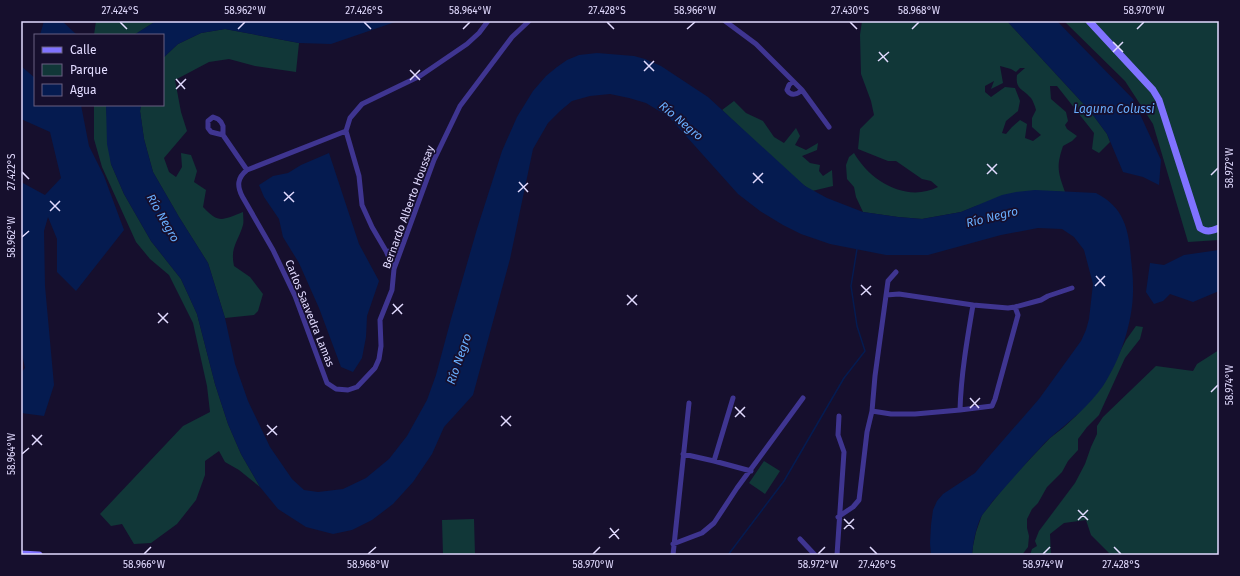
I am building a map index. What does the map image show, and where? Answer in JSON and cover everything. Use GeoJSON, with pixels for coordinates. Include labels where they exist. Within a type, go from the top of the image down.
{"type":"FeatureCollection","features":[{"type":"Feature","properties":{"kind":"street"},"geometry":{"type":"LineString","coordinates":[[394,269],[362,205],[359,176],[346,131],[350,118],[362,104],[420,76],[467,44],[479,34],[488,21]]}},
{"type":"Feature","properties":{"kind":"street","name":"Bernardo Alberto Houssay"},"geometry":{"type":"LineString","coordinates":[[327,383],[336,389],[348,390],[357,387],[375,368],[379,359],[380,320],[392,290],[394,269],[434,160],[460,106],[512,37],[529,21]]}},
{"type":"Feature","properties":{"kind":"street"},"geometry":{"type":"LineString","coordinates":[[725,21],[756,44],[802,90],[829,127]]}},
{"type":"Feature","properties":{"kind":"street"},"geometry":{"type":"LineString","coordinates":[[1089,21],[1153,90],[1163,109],[1200,228],[1204,232],[1219,228]]}},
{"type":"Feature","properties":{"kind":"street"},"geometry":{"type":"LineString","coordinates":[[793,81],[789,85],[789,93],[792,95],[802,90]]}},
{"type":"Feature","properties":{"kind":"street"},"geometry":{"type":"LineString","coordinates":[[223,135],[246,170],[346,131]]}},
{"type":"Feature","properties":{"kind":"street","name":"Carlos Saavedra Lamas"},"geometry":{"type":"LineString","coordinates":[[246,170],[241,174],[238,188],[273,250],[295,296],[327,383]]}},
{"type":"Feature","properties":{"kind":"street"},"geometry":{"type":"LineString","coordinates":[[386,251],[395,251],[402,246]]}},
{"type":"Feature","properties":{"kind":"street"},"geometry":{"type":"LineString","coordinates":[[838,517],[853,507],[859,500],[867,432],[872,411],[875,376],[888,281],[896,272]]}},
{"type":"Feature","properties":{"kind":"street"},"geometry":{"type":"LineString","coordinates":[[886,295],[899,294],[973,305],[1015,308],[1042,300],[1048,296],[1072,288]]}},
{"type":"Feature","properties":{"kind":"street"},"geometry":{"type":"LineString","coordinates":[[960,410],[966,347],[973,305]]}},
{"type":"Feature","properties":{"kind":"street"},"geometry":{"type":"LineString","coordinates":[[872,411],[891,414],[915,414],[992,406],[1018,315],[1015,308]]}},
{"type":"Feature","properties":{"kind":"street"},"geometry":{"type":"LineString","coordinates":[[714,461],[733,398]]}},
{"type":"Feature","properties":{"kind":"street"},"geometry":{"type":"LineString","coordinates":[[673,544],[702,533],[714,523],[803,398]]}},
{"type":"Feature","properties":{"kind":"street"},"geometry":{"type":"LineString","coordinates":[[673,555],[689,403]]}},
{"type":"Feature","properties":{"kind":"street"},"geometry":{"type":"LineString","coordinates":[[837,555],[838,517],[844,452],[838,435],[839,416]]}},
{"type":"Feature","properties":{"kind":"street"},"geometry":{"type":"LineString","coordinates":[[683,454],[751,471]]}},
{"type":"Feature","properties":{"kind":"street"},"geometry":{"type":"LineString","coordinates":[[800,538],[815,555]]}},
{"type":"Feature","properties":{"kind":"street"},"geometry":{"type":"LineString","coordinates":[[21,554],[39,555]]}},
{"type":"Feature","properties":{"kind":"green space"},"geometry":{"type":"Polygon","coordinates":[[[96,21],[156,21],[136,34],[94,34],[96,21]]]}},
{"type":"Feature","properties":{"kind":"green space"},"geometry":{"type":"Polygon","coordinates":[[[862,21],[1007,21],[1090,111],[1107,134],[1110,142],[1099,153],[1092,149],[1094,133],[1057,86],[1050,86],[1051,99],[1066,112],[1068,121],[1065,125],[1067,129],[1077,136],[1063,146],[1059,159],[1059,174],[1065,192],[1048,191],[976,206],[961,212],[922,219],[863,212],[856,197],[854,187],[847,179],[846,165],[849,157],[854,153],[869,172],[879,180],[902,191],[926,191],[938,187],[931,181],[922,179],[896,161],[888,161],[858,149],[860,129],[874,115],[871,101],[861,74],[860,35],[862,21]],[[1000,66],[1003,83],[991,89],[994,81],[985,86],[985,92],[991,97],[1005,87],[1015,88],[1020,101],[1018,111],[1006,121],[1002,133],[1006,134],[1020,120],[1027,124],[1025,138],[1033,141],[1041,135],[1032,127],[1032,118],[1036,110],[1031,98],[1017,84],[1017,75],[1025,68],[1020,68],[1016,72],[1000,66]]]}},
{"type":"Feature","properties":{"kind":"green space"},"geometry":{"type":"Polygon","coordinates":[[[1064,21],[1219,21],[1219,240],[1188,242],[1153,124],[1125,81],[1064,21]]]}},
{"type":"Feature","properties":{"kind":"green space"},"geometry":{"type":"Polygon","coordinates":[[[225,29],[299,43],[296,72],[255,66],[229,59],[209,62],[175,80],[181,112],[187,131],[164,158],[169,172],[176,177],[182,167],[181,153],[191,155],[197,171],[194,182],[206,190],[203,207],[213,216],[221,219],[243,212],[243,225],[235,245],[233,259],[234,266],[250,277],[263,294],[258,311],[254,315],[225,318],[208,263],[153,172],[144,139],[140,111],[141,106],[164,106],[164,57],[178,44],[201,33],[225,29]]]}},
{"type":"Feature","properties":{"kind":"green space"},"geometry":{"type":"Polygon","coordinates":[[[734,101],[746,113],[763,121],[774,137],[784,143],[796,128],[800,136],[795,145],[806,150],[818,143],[817,150],[802,156],[810,163],[820,165],[819,171],[823,176],[832,170],[833,186],[812,191],[789,174],[722,110],[734,101]]]}},
{"type":"Feature","properties":{"kind":"green space"},"geometry":{"type":"Polygon","coordinates":[[[94,106],[106,106],[111,164],[124,194],[151,241],[181,279],[197,314],[215,384],[228,424],[241,454],[260,487],[239,470],[225,462],[219,451],[205,461],[205,475],[196,500],[177,524],[151,543],[134,544],[122,524],[111,526],[100,514],[183,426],[210,412],[207,386],[193,323],[169,275],[150,259],[136,242],[102,167],[94,139],[94,106]]]}},
{"type":"Feature","properties":{"kind":"green space"},"geometry":{"type":"Polygon","coordinates":[[[1136,326],[1143,327],[1140,339],[1125,358],[1099,415],[1078,439],[1078,450],[1068,461],[1062,472],[1047,487],[1027,519],[1029,536],[1028,547],[1022,555],[972,555],[976,532],[982,515],[1010,480],[1050,438],[1076,416],[1103,385],[1126,340],[1136,326]]]}},
{"type":"Feature","properties":{"kind":"green space"},"geometry":{"type":"Polygon","coordinates":[[[1219,350],[1219,555],[1111,555],[1091,535],[1086,520],[1064,523],[1050,534],[1051,555],[1030,555],[1032,549],[1037,546],[1035,541],[1039,531],[1075,483],[1085,464],[1097,434],[1097,426],[1103,417],[1156,366],[1193,371],[1197,364],[1219,350]]]}},
{"type":"Feature","properties":{"kind":"green space"},"geometry":{"type":"Polygon","coordinates":[[[764,461],[780,471],[765,494],[749,483],[764,461]]]}},
{"type":"Feature","properties":{"kind":"green space"},"geometry":{"type":"Polygon","coordinates":[[[474,519],[475,555],[443,555],[442,520],[474,519]]]}},
{"type":"Feature","properties":{"kind":"water"},"geometry":{"type":"Polygon","coordinates":[[[44,21],[62,21],[76,34],[40,34],[44,21]]]}},
{"type":"Feature","properties":{"kind":"water"},"geometry":{"type":"Polygon","coordinates":[[[156,21],[398,21],[331,44],[299,43],[225,29],[201,33],[178,44],[164,57],[164,34],[136,34],[156,21]]]}},
{"type":"Feature","properties":{"kind":"water","name":"Laguna Colussi"},"geometry":{"type":"Polygon","coordinates":[[[1007,21],[1057,21],[1133,99],[1161,160],[1159,185],[1143,177],[1123,172],[1107,134],[1090,111],[1007,21]]]}},
{"type":"Feature","properties":{"kind":"water","name":"Río Negro"},"geometry":{"type":"Polygon","coordinates":[[[597,53],[634,56],[661,66],[708,97],[805,186],[827,198],[863,212],[922,219],[961,212],[1002,195],[1035,190],[1096,193],[1113,205],[1119,212],[1129,238],[1133,276],[1133,299],[1129,325],[1121,351],[1103,386],[1092,400],[1045,443],[996,497],[981,517],[976,530],[972,555],[931,555],[930,543],[933,510],[937,501],[943,494],[975,473],[1039,399],[1081,341],[1089,319],[1093,284],[1084,250],[1074,237],[1062,229],[1038,228],[1001,235],[928,255],[886,255],[830,244],[801,234],[783,225],[760,211],[738,194],[669,117],[646,103],[610,94],[590,96],[572,101],[548,123],[533,149],[510,259],[473,395],[444,427],[432,454],[413,482],[393,504],[372,520],[352,530],[333,534],[306,527],[278,509],[260,487],[241,454],[228,424],[215,384],[197,314],[181,279],[151,241],[124,194],[111,164],[107,144],[106,106],[141,106],[140,111],[144,139],[153,172],[208,263],[225,318],[235,364],[248,401],[270,447],[292,479],[304,490],[318,492],[343,489],[366,478],[389,459],[407,436],[427,400],[436,375],[477,229],[502,151],[517,117],[533,91],[546,76],[567,60],[579,55],[597,53]]]}},
{"type":"Feature","properties":{"kind":"water"},"geometry":{"type":"Polygon","coordinates":[[[21,66],[34,77],[34,106],[81,106],[89,146],[104,176],[124,230],[76,291],[57,272],[57,239],[48,217],[44,231],[45,286],[54,385],[44,416],[21,413],[21,373],[25,368],[21,349],[21,182],[45,195],[61,178],[50,132],[21,119],[21,66]]]}},
{"type":"Feature","properties":{"kind":"water"},"geometry":{"type":"Polygon","coordinates":[[[329,153],[359,244],[379,281],[367,316],[366,337],[362,358],[353,372],[341,367],[319,308],[299,263],[283,237],[279,219],[264,197],[259,185],[273,176],[288,173],[301,165],[329,153]]]}},
{"type":"Feature","properties":{"kind":"water"},"geometry":{"type":"Polygon","coordinates":[[[1219,250],[1219,291],[1193,302],[1170,294],[1163,301],[1154,304],[1146,292],[1150,263],[1164,265],[1184,255],[1219,250]]]}},
{"type":"Feature","properties":{"kind":"waterway"},"geometry":{"type":"LineString","coordinates":[[728,555],[784,481],[844,378],[865,351],[857,326],[851,286],[857,249]]}}]}
